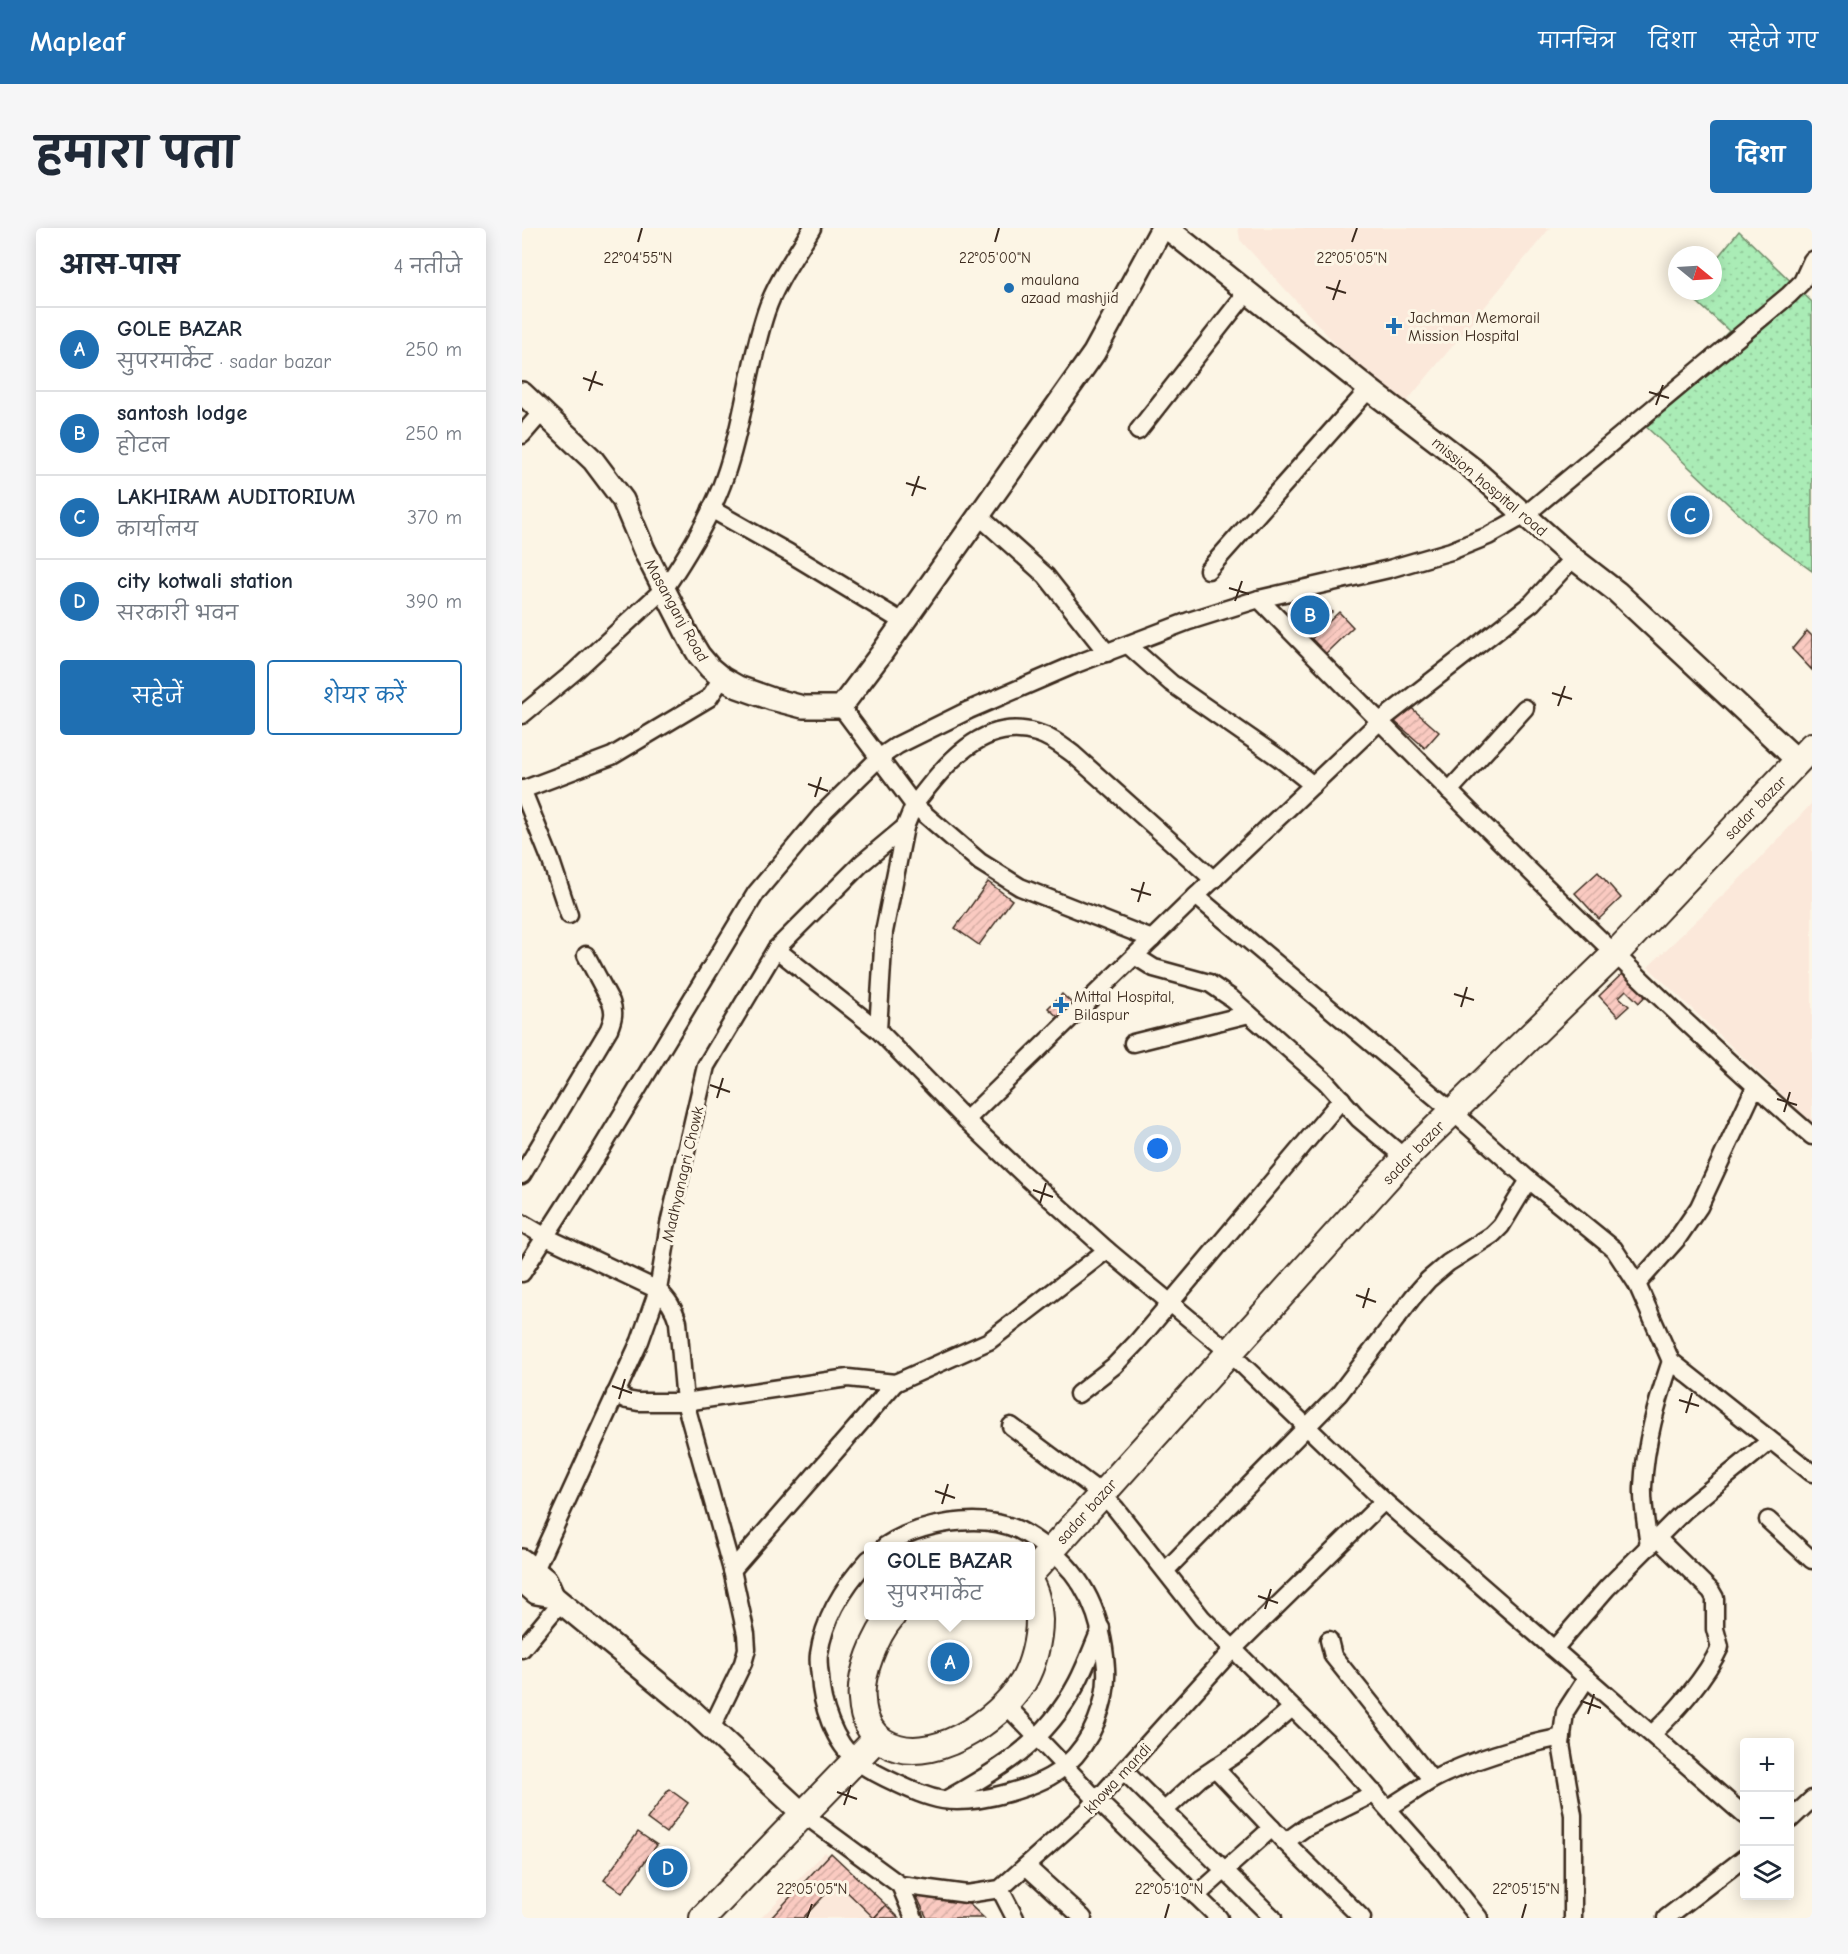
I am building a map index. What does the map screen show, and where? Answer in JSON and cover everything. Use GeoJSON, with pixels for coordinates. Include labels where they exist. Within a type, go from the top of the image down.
{"type":"FeatureCollection","features":[{"type":"Feature","properties":{"kind":"main road","name":"sadar bazar"},"geometry":{"type":"LineString","coordinates":[[1035,1569],[1405,1158],[1615,954],[1805,754]]}},
{"type":"Feature","properties":{"kind":"main road"},"geometry":{"type":"LineString","coordinates":[[890,1620],[875,1644],[861,1689],[862,1708],[868,1726],[877,1738],[895,1749],[914,1751],[939,1746],[983,1723],[1005,1704],[1023,1681],[1034,1654],[1039,1630],[1035,1592]]}},
{"type":"Feature","properties":{"kind":"main road"},"geometry":{"type":"LineString","coordinates":[[703,1918],[877,1738]]}},
{"type":"Feature","properties":{"kind":"street"},"geometry":{"type":"LineString","coordinates":[[522,715],[574,672],[665,588],[711,509],[725,477],[734,447],[748,374],[766,310],[812,228]]}},
{"type":"Feature","properties":{"kind":"street"},"geometry":{"type":"LineString","coordinates":[[1152,939],[1020,887],[980,862],[914,805],[841,706],[1094,353],[1162,228]]}},
{"type":"Feature","properties":{"kind":"street","name":"mission hospital road"},"geometry":{"type":"LineString","coordinates":[[1167,228],[1369,389],[1473,468],[1573,558],[1617,592],[1805,754]]}},
{"type":"Feature","properties":{"kind":"street"},"geometry":{"type":"LineString","coordinates":[[522,1273],[756,892],[825,811],[880,757],[898,745],[969,710],[1128,645],[1259,599],[1389,569],[1451,551],[1488,536],[1525,515],[1789,295],[1802,282],[1812,260]]}},
{"type":"Feature","properties":{"kind":"street"},"geometry":{"type":"LineString","coordinates":[[1138,431],[1247,292]]}},
{"type":"Feature","properties":{"kind":"street"},"geometry":{"type":"LineString","coordinates":[[1208,570],[1369,389]]}},
{"type":"Feature","properties":{"kind":"street","name":"Masanganj Road"},"geometry":{"type":"LineString","coordinates":[[522,393],[593,460],[623,500],[644,550],[699,655],[722,678],[738,687],[803,707],[841,706]]}},
{"type":"Feature","properties":{"kind":"street"},"geometry":{"type":"LineString","coordinates":[[522,435],[542,412]]}},
{"type":"Feature","properties":{"kind":"street"},"geometry":{"type":"LineString","coordinates":[[711,509],[903,622]]}},
{"type":"Feature","properties":{"kind":"street"},"geometry":{"type":"LineString","coordinates":[[979,516],[1046,576],[1107,653]]}},
{"type":"Feature","properties":{"kind":"street"},"geometry":{"type":"LineString","coordinates":[[966,1120],[1379,722],[1532,603],[1573,558]]}},
{"type":"Feature","properties":{"kind":"street"},"geometry":{"type":"LineString","coordinates":[[1259,599],[1379,722],[1615,954],[1755,1087],[1812,1136]]}},
{"type":"Feature","properties":{"kind":"street"},"geometry":{"type":"LineString","coordinates":[[1128,645],[1170,683],[1279,758],[1313,785]]}},
{"type":"Feature","properties":{"kind":"street"},"geometry":{"type":"LineString","coordinates":[[569,915],[551,861],[522,790],[612,756],[709,698],[722,678]]}},
{"type":"Feature","properties":{"kind":"street"},"geometry":{"type":"LineString","coordinates":[[1449,791],[1525,708]]}},
{"type":"Feature","properties":{"kind":"street"},"geometry":{"type":"LineString","coordinates":[[878,1030],[879,978],[884,932],[905,827],[914,805],[937,775],[967,745],[991,733],[1017,729],[1037,733],[1053,740],[1073,754],[1214,880]]}},
{"type":"Feature","properties":{"kind":"street","name":"Madhyanagri Chowk"},"geometry":{"type":"LineString","coordinates":[[526,1571],[640,1341],[658,1290],[669,1224],[706,1066],[776,949],[862,863],[905,827]]}},
{"type":"Feature","properties":{"kind":"street"},"geometry":{"type":"LineString","coordinates":[[1196,896],[1529,1180],[1614,1249],[1637,1284],[1671,1361],[1812,1473]]}},
{"type":"Feature","properties":{"kind":"street"},"geometry":{"type":"LineString","coordinates":[[776,949],[878,1030],[966,1120],[1107,1250],[1229,1352],[1384,1501],[1740,1811]]}},
{"type":"Feature","properties":{"kind":"street"},"geometry":{"type":"LineString","coordinates":[[522,1175],[609,1029],[613,1018],[614,1010],[611,1002],[586,956]]}},
{"type":"Feature","properties":{"kind":"street"},"geometry":{"type":"LineString","coordinates":[[1135,956],[1154,968],[1209,983],[1231,998],[1318,1075],[1359,1119],[1405,1158]]}},
{"type":"Feature","properties":{"kind":"street"},"geometry":{"type":"LineString","coordinates":[[1133,1043],[1249,1014]]}},
{"type":"Feature","properties":{"kind":"street"},"geometry":{"type":"LineString","coordinates":[[1637,1284],[1677,1239],[1699,1207],[1755,1087]]}},
{"type":"Feature","properties":{"kind":"street"},"geometry":{"type":"LineString","coordinates":[[1078,1394],[1114,1365],[1171,1304],[1342,1099]]}},
{"type":"Feature","properties":{"kind":"street"},"geometry":{"type":"LineString","coordinates":[[1166,1570],[1339,1394],[1428,1280],[1448,1263],[1492,1235],[1501,1226],[1529,1180]]}},
{"type":"Feature","properties":{"kind":"street"},"geometry":{"type":"LineString","coordinates":[[522,1222],[546,1237],[658,1290],[669,1300],[675,1310],[685,1402],[732,1570],[746,1634],[747,1650],[743,1663],[711,1729]]}},
{"type":"Feature","properties":{"kind":"street"},"geometry":{"type":"LineString","coordinates":[[732,1570],[895,1383],[989,1341],[1107,1250]]}},
{"type":"Feature","properties":{"kind":"street"},"geometry":{"type":"LineString","coordinates":[[1652,1734],[1676,1709],[1706,1670],[1720,1647],[1715,1629],[1715,1598],[1711,1591],[1653,1543],[1642,1489],[1648,1438],[1671,1361]]}},
{"type":"Feature","properties":{"kind":"street"},"geometry":{"type":"LineString","coordinates":[[615,1394],[638,1402],[685,1402],[848,1378],[895,1383]]}},
{"type":"Feature","properties":{"kind":"street"},"geometry":{"type":"LineString","coordinates":[[1011,1426],[1102,1494],[1130,1524],[1202,1618],[1339,1754],[1432,1859],[1479,1918]]}},
{"type":"Feature","properties":{"kind":"street"},"geometry":{"type":"LineString","coordinates":[[1554,1649],[1607,1588],[1685,1510],[1770,1441]]}},
{"type":"Feature","properties":{"kind":"street","name":"khowa mandi"},"geometry":{"type":"LineString","coordinates":[[1000,1889],[1097,1800],[1233,1649],[1384,1501]]}},
{"type":"Feature","properties":{"kind":"street"},"geometry":{"type":"LineString","coordinates":[[1768,1520],[1812,1560]]}},
{"type":"Feature","properties":{"kind":"street"},"geometry":{"type":"LineString","coordinates":[[864,1564],[849,1581],[829,1620],[819,1654],[821,1695],[833,1730],[855,1760],[917,1793],[944,1800],[971,1800],[1008,1794],[1065,1767],[1084,1746],[1095,1725],[1107,1674],[1101,1628],[1087,1591],[1073,1572],[1051,1551],[1020,1530],[999,1523],[973,1521],[933,1526],[901,1536],[891,1542]]}},
{"type":"Feature","properties":{"kind":"street"},"geometry":{"type":"LineString","coordinates":[[526,1571],[546,1580],[557,1599],[689,1708],[802,1813],[900,1885],[967,1894],[1000,1889],[1015,1918]]}},
{"type":"Feature","properties":{"kind":"street"},"geometry":{"type":"LineString","coordinates":[[522,1649],[557,1599]]}},
{"type":"Feature","properties":{"kind":"street"},"geometry":{"type":"LineString","coordinates":[[944,1800],[1009,1762],[1038,1738],[1077,1683],[1101,1628]]}},
{"type":"Feature","properties":{"kind":"street"},"geometry":{"type":"LineString","coordinates":[[1329,1640],[1333,1656],[1432,1780]]}},
{"type":"Feature","properties":{"kind":"street"},"geometry":{"type":"LineString","coordinates":[[1574,1918],[1573,1815],[1562,1737],[1564,1712],[1587,1678]]}},
{"type":"Feature","properties":{"kind":"street"},"geometry":{"type":"LineString","coordinates":[[1005,1704],[1097,1800],[1215,1917]]}},
{"type":"Feature","properties":{"kind":"street"},"geometry":{"type":"LineString","coordinates":[[1165,1810],[1200,1778],[1245,1748],[1292,1708]]}},
{"type":"Feature","properties":{"kind":"street"},"geometry":{"type":"LineString","coordinates":[[1388,1808],[1432,1780],[1459,1768],[1535,1743],[1562,1737]]}},
{"type":"Feature","properties":{"kind":"street"},"geometry":{"type":"LineString","coordinates":[[1215,1768],[1362,1918]]}},
{"type":"Feature","properties":{"kind":"street"},"geometry":{"type":"LineString","coordinates":[[1124,1771],[1273,1918]]}},
{"type":"Feature","properties":{"kind":"street"},"geometry":{"type":"LineString","coordinates":[[1285,1842],[1306,1827],[1374,1793]]}},
{"type":"Feature","properties":{"kind":"street"},"geometry":{"type":"LineString","coordinates":[[1794,1816],[1812,1799]]}},
{"type":"Feature","properties":{"kind":"street"},"geometry":{"type":"LineString","coordinates":[[1196,1896],[1272,1828]]}},
{"type":"Feature","properties":{"kind":"street"},"geometry":{"type":"LineString","coordinates":[[1666,1918],[1740,1861]]}},
{"type":"Feature","properties":{"kind":"street"},"geometry":{"type":"LineString","coordinates":[[1026,1866],[1083,1918]]}},
{"type":"Feature","properties":{"kind":"street"},"geometry":{"type":"LineString","coordinates":[[900,1885],[914,1918]]}},
{"type":"Feature","properties":{"kind":"shaded area","name":"Jachman Memorail Mission Hospital"},"geometry":{"type":"Polygon","coordinates":[[[1238,228],[1550,228],[1398,412],[1240,240],[1238,228]]]}},
{"type":"Feature","properties":{"kind":"shaded area"},"geometry":{"type":"Polygon","coordinates":[[[1812,803],[1812,1123],[1648,967],[1751,868],[1812,803]]]}},
{"type":"Feature","properties":{"kind":"shaded area"},"geometry":{"type":"Polygon","coordinates":[[[825,1852],[882,1907],[895,1918],[761,1918],[825,1852]]]}},
{"type":"Feature","properties":{"kind":"green space"},"geometry":{"type":"Polygon","coordinates":[[[1739,231],[1812,302],[1812,571],[1758,532],[1641,422],[1729,331],[1696,300],[1722,300],[1722,252],[1739,231]]]}},
{"type":"Feature","properties":{"kind":"building"},"geometry":{"type":"Polygon","coordinates":[[[1314,594],[1332,612],[1306,636],[1289,618],[1314,594]]]}},
{"type":"Feature","properties":{"kind":"building"},"geometry":{"type":"Polygon","coordinates":[[[1339,612],[1353,627],[1324,655],[1310,640],[1339,612]]]}},
{"type":"Feature","properties":{"kind":"building"},"geometry":{"type":"Polygon","coordinates":[[[1807,631],[1812,636],[1812,670],[1792,649],[1807,631]]]}},
{"type":"Feature","properties":{"kind":"building"},"geometry":{"type":"Polygon","coordinates":[[[1407,704],[1439,732],[1425,748],[1393,720],[1407,704]]]}},
{"type":"Feature","properties":{"kind":"building"},"geometry":{"type":"Polygon","coordinates":[[[1598,872],[1621,898],[1599,919],[1575,893],[1598,872]]]}},
{"type":"Feature","properties":{"kind":"building"},"geometry":{"type":"Polygon","coordinates":[[[988,882],[1012,900],[979,945],[955,928],[988,882]]]}},
{"type":"Feature","properties":{"kind":"building"},"geometry":{"type":"Polygon","coordinates":[[[1624,972],[1646,995],[1639,1003],[1626,990],[1619,997],[1629,1006],[1618,1016],[1599,996],[1624,972]]]}},
{"type":"Feature","properties":{"kind":"building"},"geometry":{"type":"Polygon","coordinates":[[[1062,994],[1075,1006],[1061,1020],[1048,1008],[1062,994]]]}},
{"type":"Feature","properties":{"kind":"building"},"geometry":{"type":"Polygon","coordinates":[[[669,1789],[688,1803],[666,1833],[647,1819],[669,1789]]]}},
{"type":"Feature","properties":{"kind":"building"},"geometry":{"type":"Polygon","coordinates":[[[638,1832],[657,1845],[622,1893],[604,1880],[638,1832]]]}},
{"type":"Feature","properties":{"kind":"building"},"geometry":{"type":"Polygon","coordinates":[[[831,1853],[886,1905],[874,1918],[837,1882],[803,1918],[771,1918],[831,1853]]]}},
{"type":"Feature","properties":{"kind":"building"},"geometry":{"type":"Polygon","coordinates":[[[922,1895],[969,1904],[984,1918],[927,1918],[917,1897],[922,1895]]]}},
{"type":"Feature","properties":{"kind":"building"},"geometry":{"type":"Polygon","coordinates":[[[886,1905],[899,1918],[874,1918],[886,1905]]]}},
{"type":"Feature","properties":{"kind":"place","name":"maulana azaad mashjid"},"geometry":{"type":"Point","coordinates":[1009,288]}},
{"type":"Feature","properties":{"kind":"place","name":"Jachman Memorail Mission Hospital"},"geometry":{"type":"Point","coordinates":[1394,326]}},
{"type":"Feature","properties":{"kind":"place","name":"LAKHIRAM AUDITORIUM"},"geometry":{"type":"Point","coordinates":[1690,515]}},
{"type":"Feature","properties":{"kind":"place","name":"santosh lodge"},"geometry":{"type":"Point","coordinates":[1310,615]}},
{"type":"Feature","properties":{"kind":"place","name":"Mittal Hospital, Bilaspur"},"geometry":{"type":"Point","coordinates":[1061,1005]}},
{"type":"Feature","properties":{"kind":"place","name":"GOLE BAZAR"},"geometry":{"type":"Point","coordinates":[950,1662]}},
{"type":"Feature","properties":{"kind":"place","name":"city kotwali station"},"geometry":{"type":"Point","coordinates":[668,1868]}}]}
